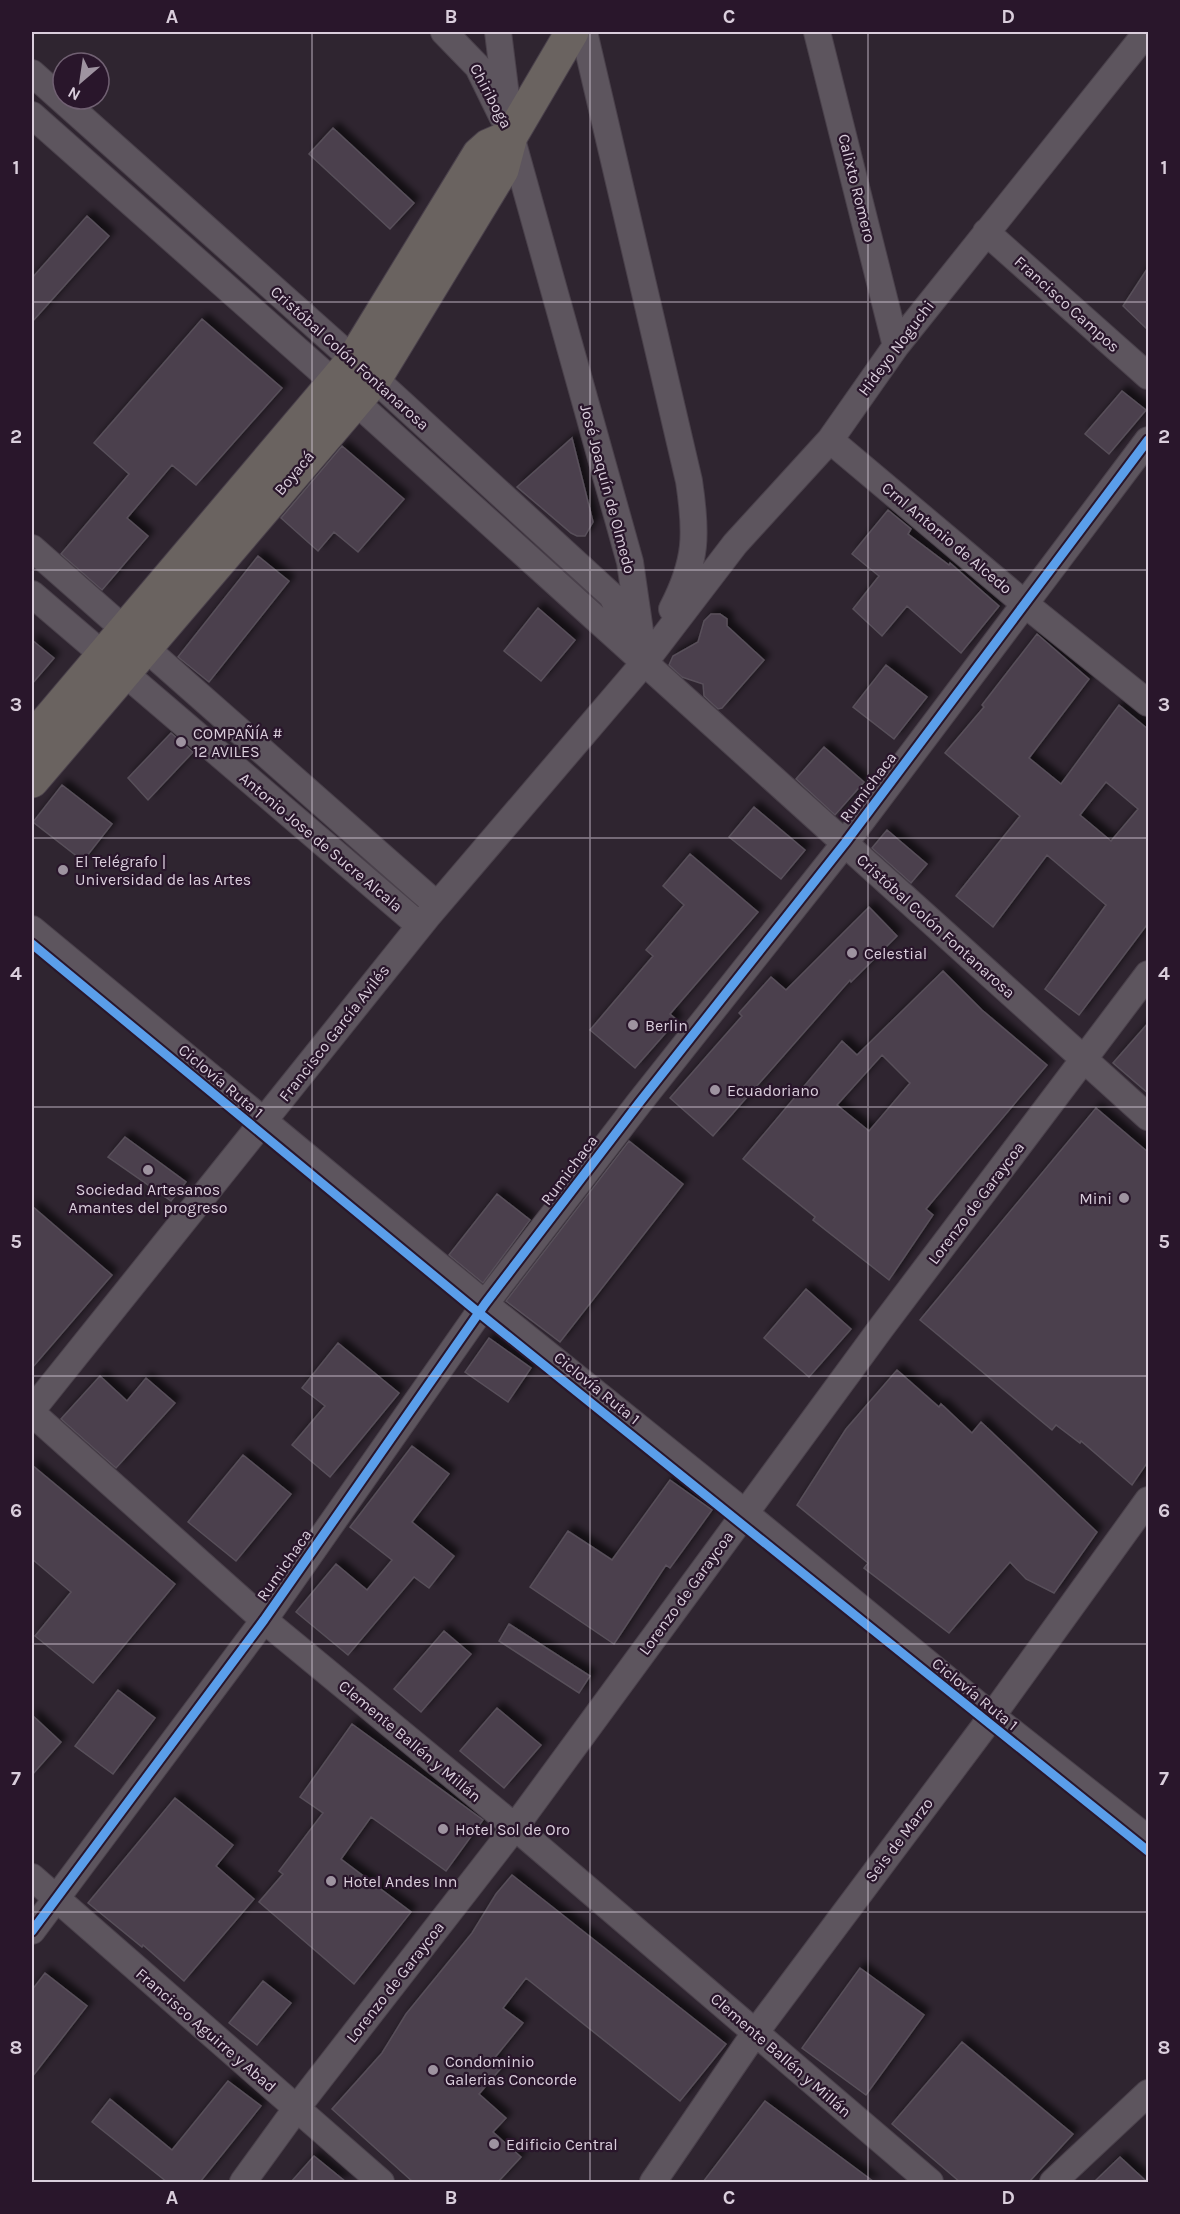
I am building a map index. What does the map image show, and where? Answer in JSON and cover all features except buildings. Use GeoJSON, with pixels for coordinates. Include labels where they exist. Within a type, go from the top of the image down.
{"type":"FeatureCollection","features":[{"type":"Feature","properties":{"kind":"main road"},"geometry":{"type":"LineString","coordinates":[[511,135],[572,32]]}},
{"type":"Feature","properties":{"kind":"main road","name":"Boyacá"},"geometry":{"type":"LineString","coordinates":[[32,739],[113,664],[354,381],[479,154],[488,146],[511,135]]}},
{"type":"Feature","properties":{"kind":"main road","name":"Boyacá"},"geometry":{"type":"LineString","coordinates":[[32,781],[113,664]]}},
{"type":"Feature","properties":{"kind":"street","name":"Chiriboga"},"geometry":{"type":"LineString","coordinates":[[444,32],[478,67],[511,135]]}},
{"type":"Feature","properties":{"kind":"street","name":"José Joaquín de Olmedo"},"geometry":{"type":"LineString","coordinates":[[498,32],[511,135],[630,562],[644,663]]}},
{"type":"Feature","properties":{"kind":"street"},"geometry":{"type":"LineString","coordinates":[[584,32],[689,481],[694,515],[694,548],[686,582],[644,663]]}},
{"type":"Feature","properties":{"kind":"street","name":"Calixto Romero"},"geometry":{"type":"LineString","coordinates":[[817,32],[896,346]]}},
{"type":"Feature","properties":{"kind":"street","name":"Hideyo Noguchi"},"geometry":{"type":"LineString","coordinates":[[644,663],[735,544],[830,440],[896,346],[1147,32]]}},
{"type":"Feature","properties":{"kind":"street","name":"Cristóbal Colón Fontanarosa"},"geometry":{"type":"LineString","coordinates":[[32,73],[644,663],[1149,1117]]}},
{"type":"Feature","properties":{"kind":"street","name":"Cristóbal Colón Fontanarosa"},"geometry":{"type":"LineString","coordinates":[[32,116],[354,381]]}},
{"type":"Feature","properties":{"kind":"street","name":"Francisco Campos"},"geometry":{"type":"LineString","coordinates":[[986,232],[1149,376]]}},
{"type":"Feature","properties":{"kind":"street","name":"Crnl Antonio de Alcedo"},"geometry":{"type":"LineString","coordinates":[[830,440],[1025,604],[1149,703]]}},
{"type":"Feature","properties":{"kind":"street","name":"Rumichaca"},"geometry":{"type":"LineString","coordinates":[[32,1931],[264,1620],[485,1304],[639,1103],[845,843],[1149,441]]}},
{"type":"Feature","properties":{"kind":"street","name":"Antonio Jose de Sucre Alcala"},"geometry":{"type":"LineString","coordinates":[[32,548],[437,905]]}},
{"type":"Feature","properties":{"kind":"street","name":"Antonio Jose de Sucre Alcala"},"geometry":{"type":"LineString","coordinates":[[32,594],[419,925]]}},
{"type":"Feature","properties":{"kind":"street","name":"Francisco García Avilés"},"geometry":{"type":"LineString","coordinates":[[32,1411],[419,925],[644,663]]}},
{"type":"Feature","properties":{"kind":"street"},"geometry":{"type":"LineString","coordinates":[[32,929],[485,1304],[992,1716],[1149,1839]]}},
{"type":"Feature","properties":{"kind":"street","name":"Lorenzo de Garaycoa"},"geometry":{"type":"LineString","coordinates":[[243,2182],[296,2109],[515,1827],[874,1338],[1149,974]]}},
{"type":"Feature","properties":{"kind":"street","name":"Clemente Ballén y Millán"},"geometry":{"type":"LineString","coordinates":[[32,1411],[264,1620],[515,1827],[930,2182]]}},
{"type":"Feature","properties":{"kind":"street","name":"Seis de Marzo"},"geometry":{"type":"LineString","coordinates":[[653,2182],[755,2033],[992,1716],[1149,1500]]}},
{"type":"Feature","properties":{"kind":"street","name":"Francisco Aguirre y Abad"},"geometry":{"type":"LineString","coordinates":[[32,1877],[381,2182]]}},
{"type":"Feature","properties":{"kind":"street"},"geometry":{"type":"LineString","coordinates":[[1053,2182],[1149,2093]]}},
{"type":"Feature","properties":{"kind":"cycle path"},"geometry":{"type":"LineString","coordinates":[[32,1931],[264,1620],[485,1304],[639,1103],[845,843],[1148,440]]}},
{"type":"Feature","properties":{"kind":"cycle path","name":"Ciclovía Ruta 1"},"geometry":{"type":"LineString","coordinates":[[32,944],[479,1313],[1148,1851]]}},
{"type":"Feature","properties":{"kind":"place","name":"COMPAÑÍA # 12 AVILES"},"geometry":{"type":"Point","coordinates":[181,742]}},
{"type":"Feature","properties":{"kind":"place","name":"El Telégrafo | Universidad de las Artes"},"geometry":{"type":"Point","coordinates":[63,870]}},
{"type":"Feature","properties":{"kind":"place","name":"Celestial"},"geometry":{"type":"Point","coordinates":[852,953]}},
{"type":"Feature","properties":{"kind":"place","name":"Berlin"},"geometry":{"type":"Point","coordinates":[633,1025]}},
{"type":"Feature","properties":{"kind":"place","name":"Ecuadoriano"},"geometry":{"type":"Point","coordinates":[715,1090]}},
{"type":"Feature","properties":{"kind":"place","name":"Sociedad Artesanos Amantes del progreso"},"geometry":{"type":"Point","coordinates":[148,1170]}},
{"type":"Feature","properties":{"kind":"place","name":"Mini"},"geometry":{"type":"Point","coordinates":[1124,1198]}},
{"type":"Feature","properties":{"kind":"place","name":"Hotel Sol de Oro"},"geometry":{"type":"Point","coordinates":[443,1829]}},
{"type":"Feature","properties":{"kind":"place","name":"Hotel Andes Inn"},"geometry":{"type":"Point","coordinates":[331,1881]}},
{"type":"Feature","properties":{"kind":"place","name":"Condominio Galerias Concorde"},"geometry":{"type":"Point","coordinates":[433,2070]}},
{"type":"Feature","properties":{"kind":"place","name":"Edificio Central"},"geometry":{"type":"Point","coordinates":[494,2144]}}]}
